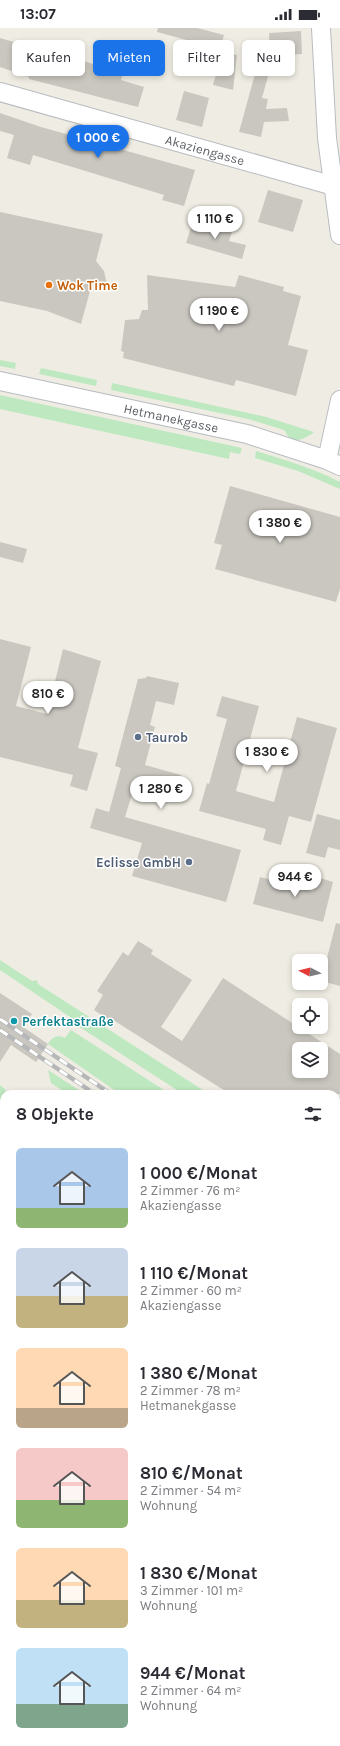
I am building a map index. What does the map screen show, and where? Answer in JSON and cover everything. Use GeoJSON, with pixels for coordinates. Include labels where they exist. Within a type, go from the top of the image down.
{"type":"FeatureCollection","features":[{"type":"Feature","properties":{"kind":"street"},"geometry":{"type":"LineString","coordinates":[[321,28],[327,138],[337,187],[340,235]]}},
{"type":"Feature","properties":{"kind":"street","name":"Akaziengasse"},"geometry":{"type":"LineString","coordinates":[[0,92],[337,187]]}},
{"type":"Feature","properties":{"kind":"street","name":"Hetmanekgasse"},"geometry":{"type":"LineString","coordinates":[[0,381],[247,434],[334,463]]}},
{"type":"Feature","properties":{"kind":"street"},"geometry":{"type":"LineString","coordinates":[[334,463],[340,400]]}},
{"type":"Feature","properties":{"kind":"green space"},"geometry":{"type":"Polygon","coordinates":[[[0,360],[16,363],[15,369],[0,366],[0,360]]]}},
{"type":"Feature","properties":{"kind":"green space"},"geometry":{"type":"Polygon","coordinates":[[[41,368],[97,380],[96,386],[39,374],[41,368]]]}},
{"type":"Feature","properties":{"kind":"green space"},"geometry":{"type":"Polygon","coordinates":[[[112,383],[266,417],[314,432],[303,439],[296,440],[289,437],[284,430],[248,419],[111,390],[112,383]]]}},
{"type":"Feature","properties":{"kind":"green space"},"geometry":{"type":"Polygon","coordinates":[[[0,395],[242,448],[240,454],[230,452],[229,459],[0,409],[0,395]]]}},
{"type":"Feature","properties":{"kind":"green space"},"geometry":{"type":"Polygon","coordinates":[[[256,451],[330,477],[340,482],[340,489],[298,471],[255,458],[256,451]]]}},
{"type":"Feature","properties":{"kind":"green space"},"geometry":{"type":"Polygon","coordinates":[[[0,960],[32,981],[37,980],[38,984],[203,1090],[177,1090],[75,1024],[76,1021],[0,970],[0,960]]]}},
{"type":"Feature","properties":{"kind":"green space"},"geometry":{"type":"Polygon","coordinates":[[[71,1030],[164,1090],[114,1090],[48,1044],[55,1037],[60,1036],[65,1038],[71,1030]]]}},
{"type":"Feature","properties":{"kind":"green space"},"geometry":{"type":"Polygon","coordinates":[[[48,1070],[79,1090],[62,1090],[51,1083],[48,1070]]]}},
{"type":"Feature","properties":{"kind":"green space"},"geometry":{"type":"Polygon","coordinates":[[[0,1085],[5,1090],[0,1090],[0,1085]]]}},
{"type":"Feature","properties":{"kind":"building"},"geometry":{"type":"Polygon","coordinates":[[[158,28],[197,28],[224,35],[223,40],[187,40],[157,32],[158,28]]]}},
{"type":"Feature","properties":{"kind":"building"},"geometry":{"type":"Polygon","coordinates":[[[301,31],[302,54],[295,54],[295,40],[269,40],[269,33],[301,31]]]}},
{"type":"Feature","properties":{"kind":"building"},"geometry":{"type":"Polygon","coordinates":[[[0,38],[12,41],[12,71],[0,67],[0,38]]]}},
{"type":"Feature","properties":{"kind":"building"},"geometry":{"type":"Polygon","coordinates":[[[234,54],[237,55],[233,90],[213,85],[215,76],[234,76],[234,54]]]}},
{"type":"Feature","properties":{"kind":"building"},"geometry":{"type":"Polygon","coordinates":[[[85,61],[93,64],[93,76],[122,76],[121,80],[144,87],[138,107],[29,79],[29,77],[26,76],[85,76],[85,61]]]}},
{"type":"Feature","properties":{"kind":"building"},"geometry":{"type":"Polygon","coordinates":[[[254,76],[268,76],[262,98],[268,99],[266,109],[287,108],[289,121],[264,122],[261,137],[239,132],[254,76]]]}},
{"type":"Feature","properties":{"kind":"building"},"geometry":{"type":"Polygon","coordinates":[[[184,91],[209,98],[202,127],[176,120],[184,91]]]}},
{"type":"Feature","properties":{"kind":"building"},"geometry":{"type":"Polygon","coordinates":[[[0,113],[41,127],[195,170],[184,206],[162,200],[164,195],[33,155],[30,165],[7,158],[14,135],[0,131],[0,113]]]}},
{"type":"Feature","properties":{"kind":"building"},"geometry":{"type":"Polygon","coordinates":[[[268,190],[303,200],[293,232],[258,222],[268,190]]]}},
{"type":"Feature","properties":{"kind":"building"},"geometry":{"type":"Polygon","coordinates":[[[0,212],[103,234],[96,261],[104,271],[107,284],[93,280],[81,324],[47,311],[0,301],[0,212]]]}},
{"type":"Feature","properties":{"kind":"building"},"geometry":{"type":"Polygon","coordinates":[[[193,221],[232,232],[229,241],[246,245],[242,259],[186,243],[193,221]]]}},
{"type":"Feature","properties":{"kind":"building"},"geometry":{"type":"Polygon","coordinates":[[[147,275],[235,287],[239,275],[284,287],[283,291],[301,296],[288,345],[308,350],[296,396],[236,380],[234,386],[123,358],[124,352],[121,351],[125,320],[139,319],[142,310],[148,310],[147,275]]]}},
{"type":"Feature","properties":{"kind":"building"},"geometry":{"type":"Polygon","coordinates":[[[230,486],[340,517],[340,589],[336,602],[215,569],[222,545],[214,543],[230,486]]]}},
{"type":"Feature","properties":{"kind":"building"},"geometry":{"type":"Polygon","coordinates":[[[0,542],[27,549],[23,563],[0,557],[0,542]]]}},
{"type":"Feature","properties":{"kind":"building"},"geometry":{"type":"Polygon","coordinates":[[[0,639],[31,647],[16,706],[47,714],[63,649],[101,661],[78,748],[98,753],[87,791],[70,786],[73,775],[0,757],[0,639]]]}},
{"type":"Feature","properties":{"kind":"building"},"geometry":{"type":"Polygon","coordinates":[[[147,676],[179,683],[174,705],[156,701],[150,725],[155,727],[145,765],[181,775],[174,802],[133,791],[125,817],[241,850],[226,902],[132,876],[142,843],[90,828],[96,808],[109,812],[121,768],[115,766],[138,679],[146,678],[147,676]]]}},
{"type":"Feature","properties":{"kind":"building"},"geometry":{"type":"Polygon","coordinates":[[[222,696],[259,706],[236,791],[274,802],[297,717],[337,728],[311,822],[289,816],[281,845],[263,840],[266,829],[199,811],[207,783],[209,784],[227,719],[216,716],[222,696]]]}},
{"type":"Feature","properties":{"kind":"building"},"geometry":{"type":"Polygon","coordinates":[[[317,814],[340,820],[340,850],[328,847],[325,858],[306,853],[317,814]]]}},
{"type":"Feature","properties":{"kind":"building"},"geometry":{"type":"Polygon","coordinates":[[[260,877],[313,891],[317,877],[333,882],[323,922],[253,904],[260,877]]]}},
{"type":"Feature","properties":{"kind":"building"},"geometry":{"type":"Polygon","coordinates":[[[336,923],[340,924],[340,986],[328,983],[328,954],[336,923]]]}},
{"type":"Feature","properties":{"kind":"building"},"geometry":{"type":"Polygon","coordinates":[[[138,941],[153,950],[151,954],[192,980],[161,1027],[182,1041],[223,978],[292,1023],[292,1034],[309,1034],[322,1042],[292,1042],[292,1078],[328,1078],[328,1046],[340,1054],[340,1090],[224,1090],[110,1018],[109,1020],[94,1010],[103,995],[97,991],[123,952],[128,956],[138,941]]]}},
{"type":"Feature","properties":{"kind":"building","name":"Perfektastraße"},"geometry":{"type":"Polygon","coordinates":[[[0,993],[32,1014],[23,1027],[48,1044],[36,1062],[11,1045],[0,1062],[0,993]]]}},
{"type":"Feature","properties":{"kind":"railway"},"geometry":{"type":"LineString","coordinates":[[0,1019],[105,1090]]}},
{"type":"Feature","properties":{"kind":"railway"},"geometry":{"type":"LineString","coordinates":[[0,1030],[89,1090]]}},
{"type":"Feature","properties":{"kind":"place","name":"Wok Time"},"geometry":{"type":"Point","coordinates":[49,285]}},
{"type":"Feature","properties":{"kind":"place","name":"Taurob"},"geometry":{"type":"Point","coordinates":[138,737]}},
{"type":"Feature","properties":{"kind":"place","name":"Eclisse GmbH"},"geometry":{"type":"Point","coordinates":[189,862]}},
{"type":"Feature","properties":{"kind":"place","name":"Perfektastraße"},"geometry":{"type":"Point","coordinates":[14,1021]}}]}
